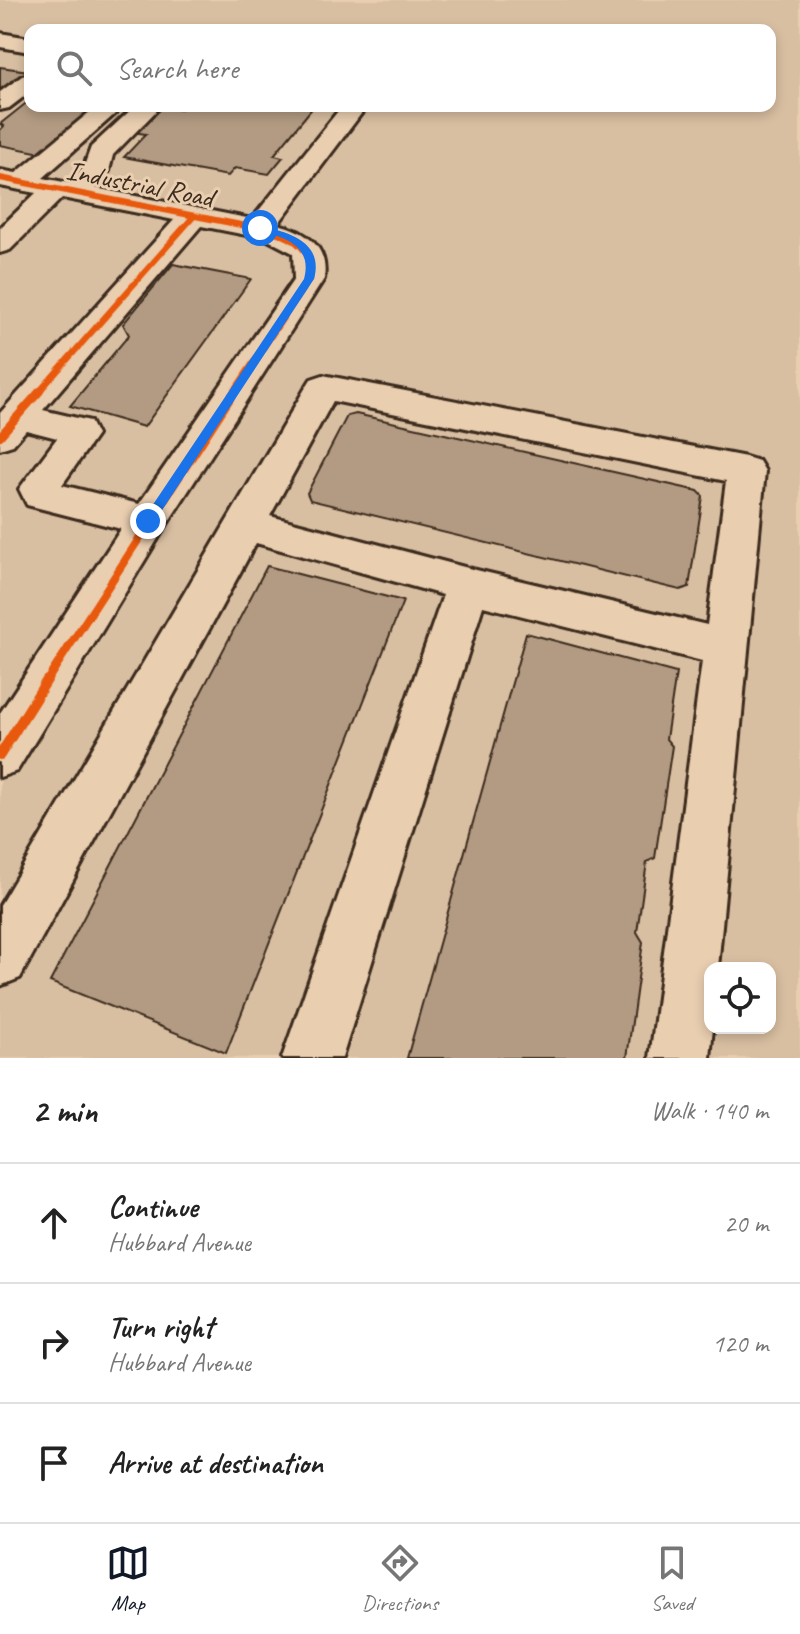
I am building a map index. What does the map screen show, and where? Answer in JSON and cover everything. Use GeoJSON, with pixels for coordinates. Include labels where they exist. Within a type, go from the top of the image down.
{"type":"FeatureCollection","features":[{"type":"Feature","properties":{"kind":"street"},"geometry":{"type":"LineString","coordinates":[[0,40],[24,44]]}},
{"type":"Feature","properties":{"kind":"street"},"geometry":{"type":"LineString","coordinates":[[0,103],[24,85]]}},
{"type":"Feature","properties":{"kind":"street"},"geometry":{"type":"LineString","coordinates":[[11,180],[104,112]]}},
{"type":"Feature","properties":{"kind":"street"},"geometry":{"type":"LineString","coordinates":[[0,244],[96,171],[100,153],[143,112]]}},
{"type":"Feature","properties":{"kind":"street"},"geometry":{"type":"LineString","coordinates":[[266,230],[351,112]]}},
{"type":"Feature","properties":{"kind":"street","name":"Industrial Road"},"geometry":{"type":"LineString","coordinates":[[11,180],[266,230],[298,241],[310,254],[313,266],[309,279],[148,521]]}},
{"type":"Feature","properties":{"kind":"street"},"geometry":{"type":"LineString","coordinates":[[9,426],[194,216]]}},
{"type":"Feature","properties":{"kind":"street"},"geometry":{"type":"LineString","coordinates":[[0,958],[323,387],[746,471],[680,1058]]}},
{"type":"Feature","properties":{"kind":"street"},"geometry":{"type":"LineString","coordinates":[[0,755],[148,521],[41,495],[38,489],[79,435],[77,430],[9,426]]}},
{"type":"Feature","properties":{"kind":"street"},"geometry":{"type":"LineString","coordinates":[[245,525],[468,585],[726,648]]}},
{"type":"Feature","properties":{"kind":"street"},"geometry":{"type":"LineString","coordinates":[[312,1058],[468,585]]}},
{"type":"Feature","properties":{"kind":"shaded area"},"geometry":{"type":"Polygon","coordinates":[[[0,0],[800,0],[800,1058],[0,1058],[0,0]]]}},
{"type":"Feature","properties":{"kind":"building"},"geometry":{"type":"Polygon","coordinates":[[[0,67],[24,70],[24,75],[0,94],[0,67]]]}},
{"type":"Feature","properties":{"kind":"building"},"geometry":{"type":"Polygon","coordinates":[[[24,105],[24,112],[94,112],[41,153],[0,145],[0,130],[4,126],[0,124],[24,105]]]}},
{"type":"Feature","properties":{"kind":"building"},"geometry":{"type":"Polygon","coordinates":[[[152,112],[309,112],[274,155],[283,157],[269,174],[235,168],[228,176],[124,157],[146,134],[132,132],[152,112]]]}},
{"type":"Feature","properties":{"kind":"building"},"geometry":{"type":"Polygon","coordinates":[[[173,264],[251,279],[144,427],[70,406],[129,335],[123,324],[173,264]]]}},
{"type":"Feature","properties":{"kind":"building"},"geometry":{"type":"Polygon","coordinates":[[[356,414],[698,491],[703,496],[689,587],[680,590],[310,500],[307,493],[347,416],[356,414]]]}},
{"type":"Feature","properties":{"kind":"building"},"geometry":{"type":"Polygon","coordinates":[[[267,566],[403,601],[226,1053],[50,982],[267,566]]]}},
{"type":"Feature","properties":{"kind":"building"},"geometry":{"type":"Polygon","coordinates":[[[526,633],[676,673],[666,739],[672,746],[655,858],[647,862],[637,932],[643,942],[627,1058],[407,1058],[526,633]]]}},
{"type":"Feature","properties":{"kind":"cycle path"},"geometry":{"type":"LineString","coordinates":[[0,178],[272,231],[289,237],[303,247],[311,269],[309,279],[148,521],[0,755]]}},
{"type":"Feature","properties":{"kind":"cycle path"},"geometry":{"type":"LineString","coordinates":[[0,436],[194,216]]}},
{"type":"Feature","properties":{"kind":"route"},"geometry":{"type":"LineString","coordinates":[[148,521],[309,279],[313,266],[305,247],[283,234],[260,228]]}}]}
